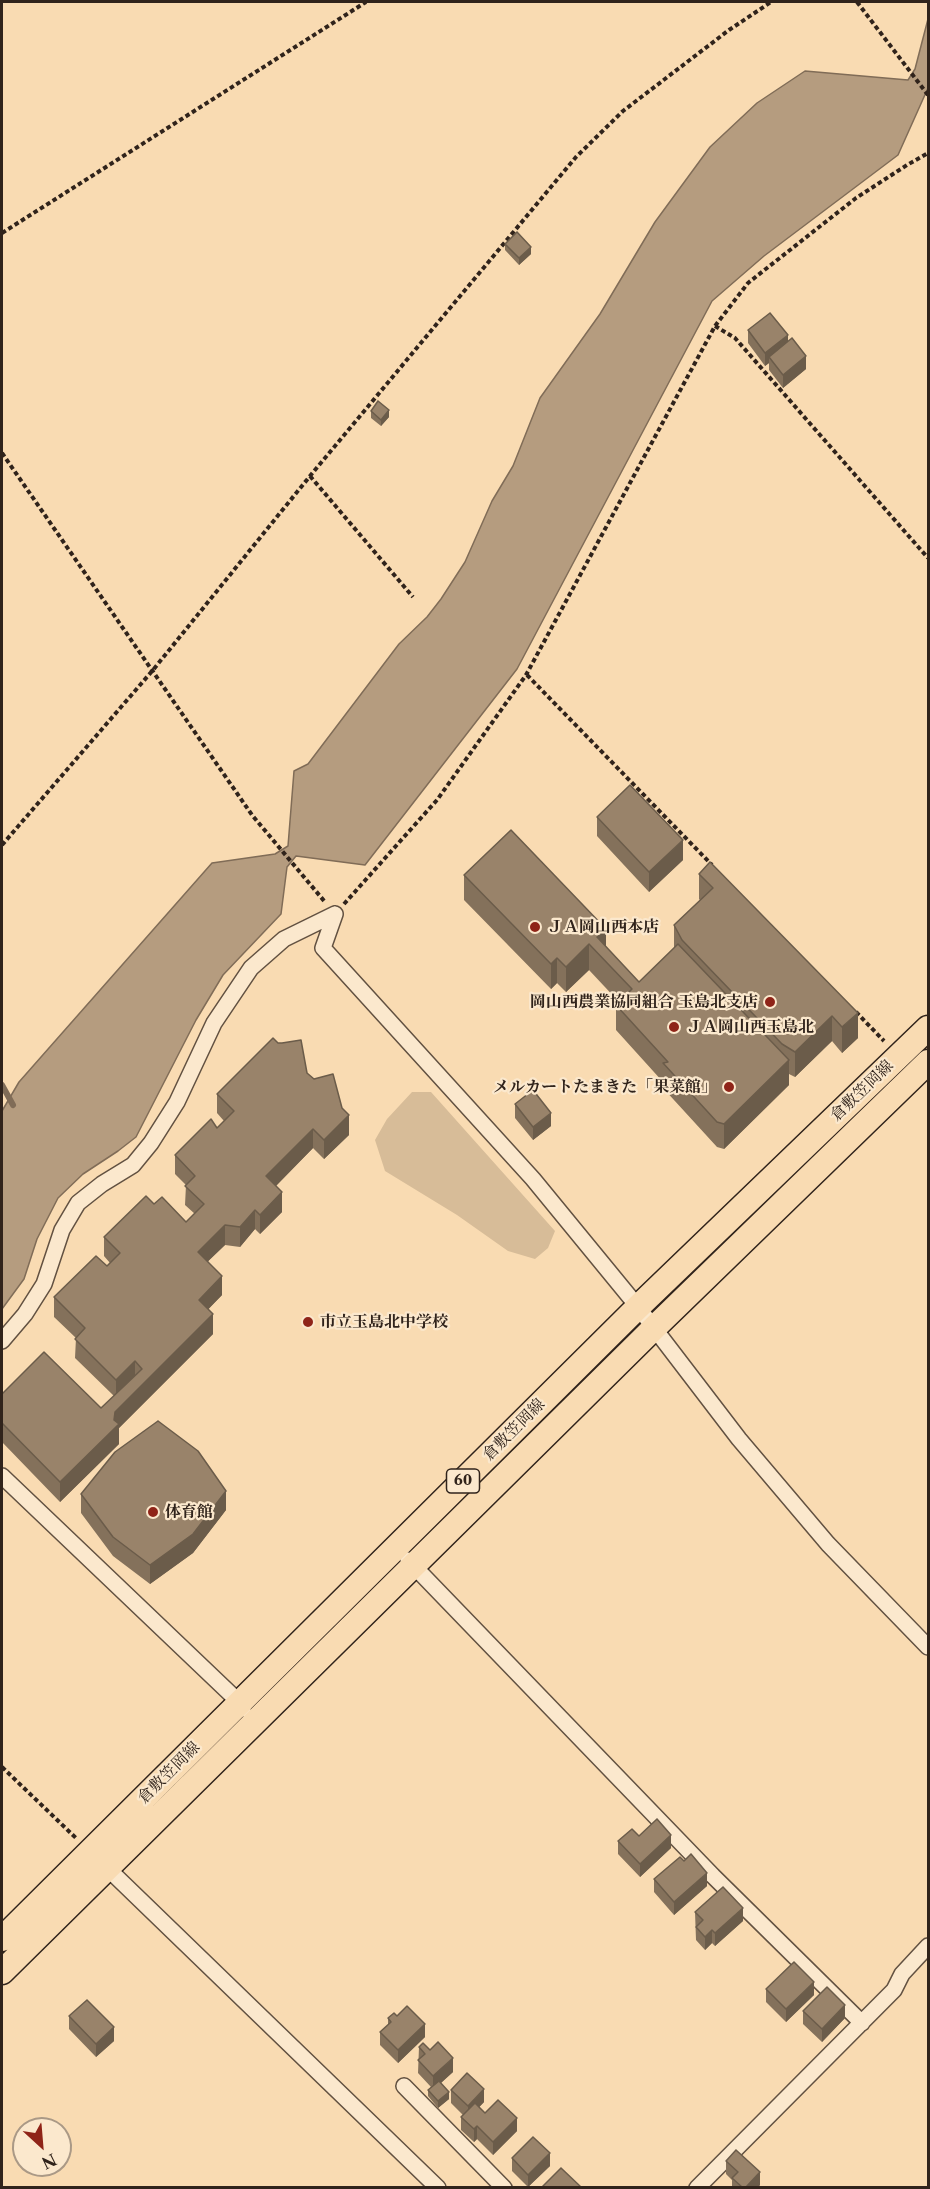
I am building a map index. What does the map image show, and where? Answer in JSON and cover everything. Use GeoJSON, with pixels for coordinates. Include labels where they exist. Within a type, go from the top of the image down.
{"type":"FeatureCollection","features":[{"type":"Feature","properties":{"kind":"main road","name":"倉敷笠岡線"},"geometry":{"type":"LineString","coordinates":[[2,1939],[638,1307],[928,1028]]}},
{"type":"Feature","properties":{"kind":"main road","name":"倉敷笠岡線"},"geometry":{"type":"LineString","coordinates":[[2,1972],[654,1328],[928,1062]]}},
{"type":"Feature","properties":{"kind":"street"},"geometry":{"type":"LineString","coordinates":[[335,914],[323,948],[533,1179],[638,1307],[739,1438],[828,1544],[928,1647]]}},
{"type":"Feature","properties":{"kind":"street"},"geometry":{"type":"LineString","coordinates":[[2,1341],[25,1314],[44,1284],[62,1230],[78,1203],[102,1184],[133,1165],[151,1143],[177,1102],[214,1023],[251,968],[284,939],[335,914]]}},
{"type":"Feature","properties":{"kind":"street"},"geometry":{"type":"LineString","coordinates":[[2,1476],[239,1702],[253,1725]]}},
{"type":"Feature","properties":{"kind":"street"},"geometry":{"type":"LineString","coordinates":[[396,1547],[713,1876],[862,2022]]}},
{"type":"Feature","properties":{"kind":"street"},"geometry":{"type":"LineString","coordinates":[[90,1851],[438,2187]]}},
{"type":"Feature","properties":{"kind":"street"},"geometry":{"type":"LineString","coordinates":[[697,2187],[894,1989],[902,1974],[928,1946]]}},
{"type":"Feature","properties":{"kind":"street"},"geometry":{"type":"LineString","coordinates":[[404,2086],[504,2187]]}},
{"type":"Feature","properties":{"kind":"path"},"geometry":{"type":"LineString","coordinates":[[2,233],[366,2]]}},
{"type":"Feature","properties":{"kind":"path"},"geometry":{"type":"LineString","coordinates":[[2,845],[153,670],[310,476],[576,157],[622,111],[729,30],[771,2]]}},
{"type":"Feature","properties":{"kind":"path"},"geometry":{"type":"LineString","coordinates":[[857,2],[928,95]]}},
{"type":"Feature","properties":{"kind":"path"},"geometry":{"type":"LineString","coordinates":[[2,453],[252,815],[335,914],[436,800],[526,675],[716,326],[748,283],[856,198],[928,153]]}},
{"type":"Feature","properties":{"kind":"path"},"geometry":{"type":"LineString","coordinates":[[716,326],[735,338],[928,558]]}},
{"type":"Feature","properties":{"kind":"path"},"geometry":{"type":"LineString","coordinates":[[310,476],[412,597]]}},
{"type":"Feature","properties":{"kind":"path"},"geometry":{"type":"LineString","coordinates":[[526,675],[717,870]]}},
{"type":"Feature","properties":{"kind":"path"},"geometry":{"type":"LineString","coordinates":[[849,1005],[899,1056]]}},
{"type":"Feature","properties":{"kind":"path"},"geometry":{"type":"LineString","coordinates":[[2,1767],[90,1851]]}},
{"type":"Feature","properties":{"kind":"shaded area"},"geometry":{"type":"Polygon","coordinates":[[[928,19],[928,88],[898,155],[764,256],[712,301],[517,669],[365,865],[296,856],[287,867],[281,914],[223,975],[196,1020],[136,1137],[83,1174],[58,1198],[37,1239],[24,1279],[2,1309],[2,1111],[19,1082],[212,863],[275,854],[288,846],[294,771],[308,764],[399,644],[427,617],[441,599],[465,562],[492,501],[513,466],[540,398],[600,314],[655,222],[710,147],[757,103],[805,71],[908,80],[915,69],[928,19]]]}},
{"type":"Feature","properties":{"kind":"shaded area"},"geometry":{"type":"Polygon","coordinates":[[[412,1092],[431,1092],[555,1231],[548,1248],[535,1259],[508,1251],[457,1215],[385,1171],[375,1140],[387,1119],[412,1092]]]}},
{"type":"Feature","properties":{"kind":"building"},"geometry":{"type":"Polygon","coordinates":[[[517,232],[531,247],[519,258],[505,244],[517,232]]]}},
{"type":"Feature","properties":{"kind":"building"},"geometry":{"type":"Polygon","coordinates":[[[770,313],[788,335],[765,353],[748,330],[770,313]]]}},
{"type":"Feature","properties":{"kind":"building"},"geometry":{"type":"Polygon","coordinates":[[[792,338],[806,356],[783,375],[769,357],[792,338]]]}},
{"type":"Feature","properties":{"kind":"building"},"geometry":{"type":"Polygon","coordinates":[[[378,401],[389,410],[381,420],[371,411],[378,401]]]}},
{"type":"Feature","properties":{"kind":"building"},"geometry":{"type":"Polygon","coordinates":[[[630,785],[683,840],[649,872],[597,817],[630,785]]]}},
{"type":"Feature","properties":{"kind":"building"},"geometry":{"type":"Polygon","coordinates":[[[511,830],[606,929],[597,937],[639,982],[678,944],[789,1060],[724,1124],[717,1122],[663,1063],[668,1062],[616,1005],[632,989],[589,944],[566,967],[557,958],[551,964],[464,875],[511,830]]]}},
{"type":"Feature","properties":{"kind":"building","name":"岡山西農業協同組合 玉島北支店"},"geometry":{"type":"Polygon","coordinates":[[[710,862],[858,1013],[842,1027],[832,1016],[795,1052],[782,1044],[682,940],[674,925],[713,888],[699,874],[710,862]]]}},
{"type":"Feature","properties":{"kind":"building"},"geometry":{"type":"Polygon","coordinates":[[[273,1038],[278,1043],[301,1040],[307,1073],[314,1079],[333,1074],[342,1108],[349,1115],[324,1140],[313,1129],[266,1176],[282,1192],[260,1215],[255,1210],[240,1227],[225,1225],[198,1252],[222,1276],[199,1300],[213,1314],[115,1412],[114,1420],[119,1424],[60,1482],[2,1423],[2,1394],[44,1352],[101,1408],[142,1369],[135,1361],[116,1380],[75,1339],[85,1328],[54,1297],[96,1256],[107,1266],[120,1253],[104,1237],[146,1196],[154,1204],[162,1197],[186,1222],[204,1204],[185,1186],[195,1176],[175,1155],[211,1119],[217,1128],[234,1111],[217,1094],[273,1038]]]}},
{"type":"Feature","properties":{"kind":"building"},"geometry":{"type":"Polygon","coordinates":[[[533,1090],[551,1113],[533,1127],[515,1104],[533,1090]]]}},
{"type":"Feature","properties":{"kind":"building","name":"体育館"},"geometry":{"type":"Polygon","coordinates":[[[158,1421],[198,1451],[226,1491],[193,1534],[150,1565],[113,1537],[81,1494],[115,1452],[158,1421]]]}},
{"type":"Feature","properties":{"kind":"building"},"geometry":{"type":"Polygon","coordinates":[[[657,1819],[671,1835],[640,1864],[618,1841],[632,1829],[639,1836],[657,1819]]]}},
{"type":"Feature","properties":{"kind":"building"},"geometry":{"type":"Polygon","coordinates":[[[691,1854],[707,1873],[674,1902],[654,1879],[680,1857],[684,1861],[691,1854]]]}},
{"type":"Feature","properties":{"kind":"building"},"geometry":{"type":"Polygon","coordinates":[[[723,1887],[743,1908],[715,1933],[712,1930],[705,1937],[696,1927],[703,1920],[695,1912],[723,1887]]]}},
{"type":"Feature","properties":{"kind":"building"},"geometry":{"type":"Polygon","coordinates":[[[794,1962],[814,1982],[786,2009],[766,1989],[794,1962]]]}},
{"type":"Feature","properties":{"kind":"building"},"geometry":{"type":"Polygon","coordinates":[[[827,1987],[845,2005],[822,2029],[803,2011],[827,1987]]]}},
{"type":"Feature","properties":{"kind":"building"},"geometry":{"type":"Polygon","coordinates":[[[87,2000],[114,2027],[96,2044],[69,2016],[87,2000]]]}},
{"type":"Feature","properties":{"kind":"building"},"geometry":{"type":"Polygon","coordinates":[[[407,2006],[425,2024],[398,2050],[380,2032],[391,2022],[388,2018],[394,2013],[397,2016],[407,2006]]]}},
{"type":"Feature","properties":{"kind":"building"},"geometry":{"type":"Polygon","coordinates":[[[438,2042],[453,2058],[433,2076],[418,2060],[425,2054],[419,2047],[423,2043],[430,2050],[438,2042]]]}},
{"type":"Feature","properties":{"kind":"building"},"geometry":{"type":"Polygon","coordinates":[[[467,2073],[484,2089],[468,2106],[451,2090],[467,2073]]]}},
{"type":"Feature","properties":{"kind":"building"},"geometry":{"type":"Polygon","coordinates":[[[439,2081],[449,2092],[438,2101],[428,2090],[439,2081]]]}},
{"type":"Feature","properties":{"kind":"building"},"geometry":{"type":"Polygon","coordinates":[[[498,2100],[517,2118],[493,2142],[477,2126],[474,2129],[461,2117],[475,2103],[485,2113],[498,2100]]]}},
{"type":"Feature","properties":{"kind":"building"},"geometry":{"type":"Polygon","coordinates":[[[533,2137],[550,2153],[528,2175],[512,2158],[533,2137]]]}},
{"type":"Feature","properties":{"kind":"building"},"geometry":{"type":"Polygon","coordinates":[[[736,2150],[760,2172],[746,2187],[742,2187],[732,2178],[738,2172],[726,2161],[736,2150]]]}},
{"type":"Feature","properties":{"kind":"building"},"geometry":{"type":"Polygon","coordinates":[[[561,2168],[581,2187],[542,2187],[561,2168]]]}},
{"type":"Feature","properties":{"kind":"waterway"},"geometry":{"type":"LineString","coordinates":[[2,1085],[13,1105]]}},
{"type":"Feature","properties":{"kind":"place","name":"ＪＡ岡山西本店"},"geometry":{"type":"Point","coordinates":[535,927]}},
{"type":"Feature","properties":{"kind":"place","name":"岡山西農業協同組合 玉島北支店"},"geometry":{"type":"Point","coordinates":[770,1002]}},
{"type":"Feature","properties":{"kind":"place","name":"ＪＡ岡山西玉島北"},"geometry":{"type":"Point","coordinates":[674,1027]}},
{"type":"Feature","properties":{"kind":"place","name":"メルカートたまきた「果菜館」"},"geometry":{"type":"Point","coordinates":[729,1087]}},
{"type":"Feature","properties":{"kind":"place","name":"市立玉島北中学校"},"geometry":{"type":"Point","coordinates":[308,1322]}},
{"type":"Feature","properties":{"kind":"place","name":"体育館"},"geometry":{"type":"Point","coordinates":[153,1512]}}]}
